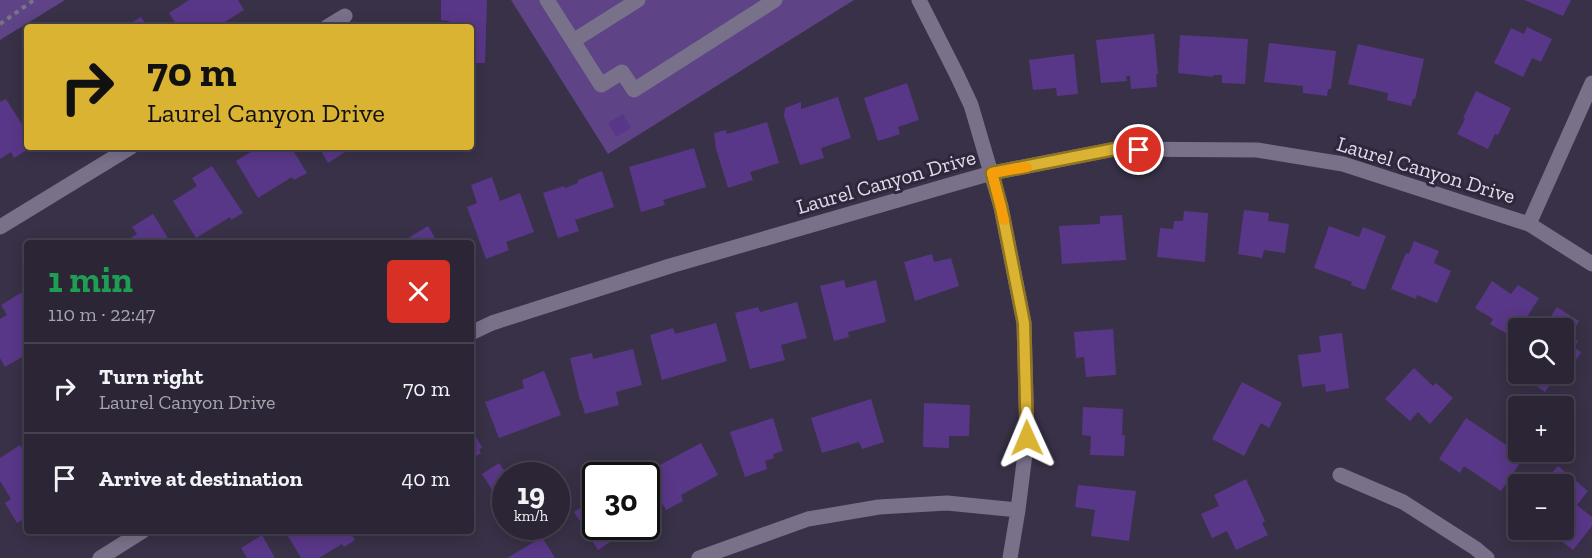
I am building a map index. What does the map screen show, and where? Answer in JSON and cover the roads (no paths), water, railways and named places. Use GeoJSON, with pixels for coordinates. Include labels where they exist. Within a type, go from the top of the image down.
{"type":"FeatureCollection","features":[{"type":"Feature","properties":{"kind":"street"},"geometry":{"type":"LineString","coordinates":[[546,0],[601,85],[622,72],[634,90],[775,0]]}},
{"type":"Feature","properties":{"kind":"street"},"geometry":{"type":"LineString","coordinates":[[573,41],[638,0]]}},
{"type":"Feature","properties":{"kind":"street"},"geometry":{"type":"LineString","coordinates":[[919,0],[971,105],[1001,207],[1024,323],[1027,438],[1010,558]]}},
{"type":"Feature","properties":{"kind":"street"},"geometry":{"type":"LineString","coordinates":[[332,24],[345,16]]}},
{"type":"Feature","properties":{"kind":"street"},"geometry":{"type":"LineString","coordinates":[[1529,224],[1592,83]]}},
{"type":"Feature","properties":{"kind":"street","name":"Laurel Canyon Drive"},"geometry":{"type":"LineString","coordinates":[[474,332],[492,323],[670,266],[992,173],[1115,149],[1257,150],[1343,164],[1529,224],[1592,264]]}},
{"type":"Feature","properties":{"kind":"street"},"geometry":{"type":"LineString","coordinates":[[0,227],[126,150]]}},
{"type":"Feature","properties":{"kind":"street"},"geometry":{"type":"LineString","coordinates":[[1340,475],[1403,502],[1487,558]]}},
{"type":"Feature","properties":{"kind":"street"},"geometry":{"type":"LineString","coordinates":[[699,558],[808,519],[879,507],[947,503],[1018,510]]}},
{"type":"Feature","properties":{"kind":"street"},"geometry":{"type":"LineString","coordinates":[[100,558],[138,534]]}}]}
